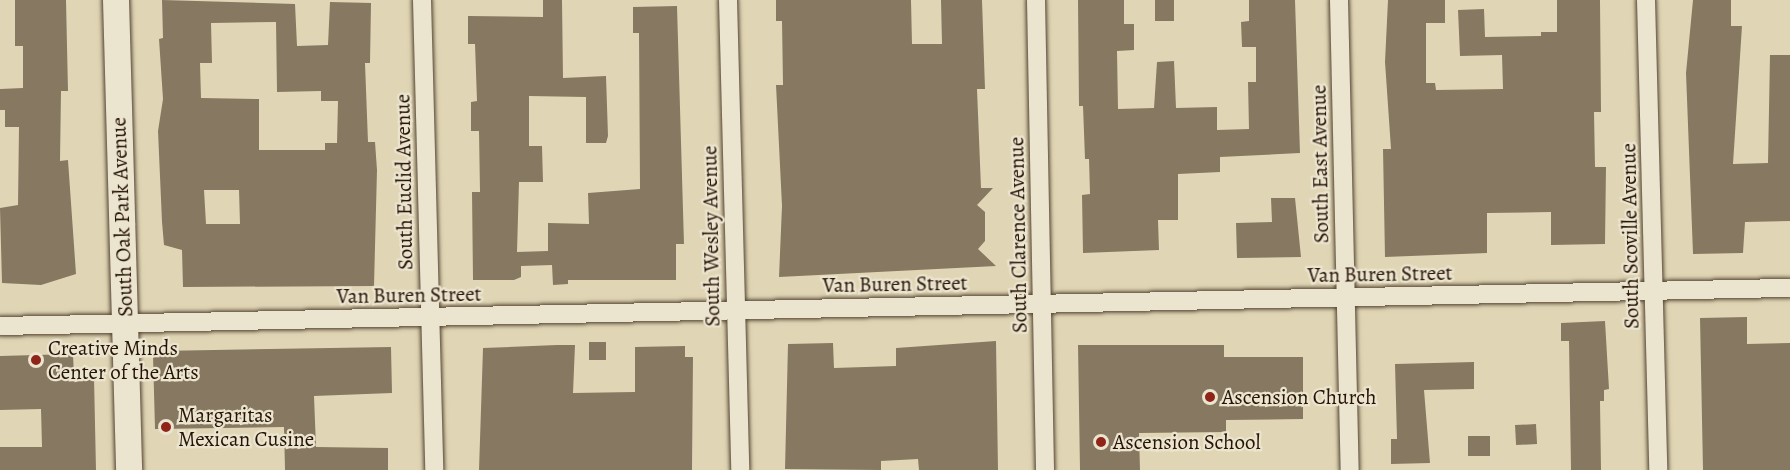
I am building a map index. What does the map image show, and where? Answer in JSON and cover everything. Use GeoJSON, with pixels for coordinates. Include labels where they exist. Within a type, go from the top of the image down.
{"type":"FeatureCollection","features":[{"type":"Feature","properties":{"kind":"street","name":"South Oak Park Avenue"},"geometry":{"type":"LineString","coordinates":[[116,0],[129,470]]}},
{"type":"Feature","properties":{"kind":"street","name":"South Euclid Avenue"},"geometry":{"type":"LineString","coordinates":[[422,0],[434,470]]}},
{"type":"Feature","properties":{"kind":"street","name":"South Wesley Avenue"},"geometry":{"type":"LineString","coordinates":[[728,0],[740,470]]}},
{"type":"Feature","properties":{"kind":"street","name":"South Clarence Avenue"},"geometry":{"type":"LineString","coordinates":[[1036,0],[1045,470]]}},
{"type":"Feature","properties":{"kind":"street","name":"South East Avenue"},"geometry":{"type":"LineString","coordinates":[[1339,0],[1350,470]]}},
{"type":"Feature","properties":{"kind":"street","name":"South Scoville Avenue"},"geometry":{"type":"LineString","coordinates":[[1646,0],[1658,470]]}},
{"type":"Feature","properties":{"kind":"street","name":"Van Buren Street"},"geometry":{"type":"LineString","coordinates":[[0,326],[1790,288]]}},
{"type":"Feature","properties":{"kind":"building"},"geometry":{"type":"Polygon","coordinates":[[[15,0],[66,0],[68,91],[61,91],[60,161],[68,160],[76,274],[41,285],[2,283],[0,208],[18,205],[19,127],[5,127],[5,110],[0,110],[0,89],[23,88],[23,46],[15,46],[15,0]]]}},
{"type":"Feature","properties":{"kind":"building"},"geometry":{"type":"Polygon","coordinates":[[[162,0],[295,4],[297,46],[328,45],[330,2],[371,3],[370,63],[365,63],[368,142],[375,142],[377,170],[374,286],[183,287],[182,250],[164,245],[162,222],[158,131],[163,99],[159,39],[163,38],[162,0]],[[276,22],[211,23],[212,63],[200,63],[201,98],[259,99],[259,150],[325,150],[325,143],[337,143],[338,101],[321,101],[321,91],[277,92],[276,22]],[[204,190],[206,224],[240,224],[239,190],[204,190]]]}},
{"type":"Feature","properties":{"kind":"building"},"geometry":{"type":"Polygon","coordinates":[[[543,0],[562,0],[563,78],[606,76],[608,136],[606,143],[586,143],[586,97],[529,96],[529,146],[542,146],[543,182],[519,182],[517,252],[548,251],[548,223],[589,224],[588,193],[640,189],[639,33],[633,33],[633,7],[677,6],[684,244],[676,244],[676,280],[568,280],[568,284],[553,285],[552,265],[521,266],[521,277],[514,280],[473,280],[472,192],[480,192],[479,131],[471,131],[471,102],[477,101],[475,44],[468,44],[468,16],[543,17],[543,0]]]}},
{"type":"Feature","properties":{"kind":"building"},"geometry":{"type":"Polygon","coordinates":[[[776,0],[911,0],[912,44],[942,44],[941,0],[982,0],[985,89],[977,89],[981,188],[993,188],[977,205],[985,212],[985,241],[978,249],[996,266],[779,277],[782,206],[776,85],[783,85],[782,21],[776,21],[776,0]]]}},
{"type":"Feature","properties":{"kind":"building"},"geometry":{"type":"Polygon","coordinates":[[[1078,0],[1124,0],[1124,24],[1134,24],[1134,50],[1117,51],[1118,109],[1154,108],[1157,62],[1174,61],[1176,108],[1217,107],[1217,130],[1249,129],[1248,82],[1256,82],[1256,47],[1242,47],[1241,22],[1249,21],[1249,0],[1295,0],[1300,153],[1220,157],[1220,172],[1178,174],[1178,220],[1158,220],[1159,250],[1083,253],[1082,195],[1090,194],[1089,159],[1085,159],[1083,106],[1079,106],[1078,0]]]}},
{"type":"Feature","properties":{"kind":"building"},"geometry":{"type":"Polygon","coordinates":[[[1155,0],[1174,0],[1174,21],[1155,21],[1155,0]]]}},
{"type":"Feature","properties":{"kind":"building"},"geometry":{"type":"Polygon","coordinates":[[[1388,0],[1445,0],[1445,23],[1426,23],[1426,83],[1435,83],[1436,90],[1503,89],[1502,55],[1460,56],[1458,10],[1484,9],[1485,37],[1541,36],[1541,32],[1557,32],[1557,0],[1600,0],[1601,112],[1594,112],[1595,167],[1606,167],[1605,244],[1551,245],[1551,212],[1487,213],[1487,253],[1385,257],[1383,149],[1391,149],[1385,62],[1388,0]]]}},
{"type":"Feature","properties":{"kind":"building"},"geometry":{"type":"Polygon","coordinates":[[[1693,0],[1731,0],[1731,26],[1742,26],[1733,164],[1768,163],[1770,55],[1790,55],[1790,221],[1745,222],[1743,253],[1693,254],[1686,73],[1693,0]]]}},
{"type":"Feature","properties":{"kind":"building"},"geometry":{"type":"Polygon","coordinates":[[[1271,198],[1295,198],[1301,257],[1237,258],[1236,223],[1272,222],[1271,198]]]}},
{"type":"Feature","properties":{"kind":"building"},"geometry":{"type":"Polygon","coordinates":[[[1747,317],[1747,344],[1790,343],[1790,470],[1703,470],[1700,318],[1747,317]]]}},
{"type":"Feature","properties":{"kind":"building"},"geometry":{"type":"Polygon","coordinates":[[[1605,321],[1609,389],[1604,390],[1604,401],[1600,401],[1601,470],[1571,470],[1569,341],[1561,341],[1561,323],[1605,321]]]}},
{"type":"Feature","properties":{"kind":"building"},"geometry":{"type":"Polygon","coordinates":[[[996,341],[998,470],[919,470],[918,459],[881,461],[881,470],[785,469],[788,344],[833,343],[834,368],[896,366],[896,348],[996,341]]]}},
{"type":"Feature","properties":{"kind":"building"},"geometry":{"type":"Polygon","coordinates":[[[589,342],[606,342],[606,360],[589,360],[589,342]]]}},
{"type":"Feature","properties":{"kind":"building"},"geometry":{"type":"Polygon","coordinates":[[[575,345],[573,393],[635,392],[635,347],[685,346],[685,357],[693,357],[692,470],[479,470],[483,348],[575,345]]]}},
{"type":"Feature","properties":{"kind":"building"},"geometry":{"type":"Polygon","coordinates":[[[1078,345],[1224,345],[1224,357],[1303,357],[1303,419],[1226,420],[1226,432],[1139,433],[1140,470],[1080,470],[1078,345]]]}},
{"type":"Feature","properties":{"kind":"building"},"geometry":{"type":"Polygon","coordinates":[[[391,347],[392,393],[314,396],[316,447],[388,448],[388,470],[285,470],[284,427],[155,429],[153,356],[158,351],[391,347]]]}},
{"type":"Feature","properties":{"kind":"building"},"geometry":{"type":"Polygon","coordinates":[[[73,354],[74,377],[94,377],[96,470],[0,470],[0,447],[42,447],[41,409],[0,410],[0,356],[73,354]]]}},
{"type":"Feature","properties":{"kind":"building"},"geometry":{"type":"Polygon","coordinates":[[[1474,362],[1474,389],[1424,390],[1430,463],[1391,464],[1391,439],[1397,439],[1395,364],[1474,362]]]}},
{"type":"Feature","properties":{"kind":"building"},"geometry":{"type":"Polygon","coordinates":[[[1536,424],[1537,444],[1516,445],[1515,425],[1536,424]]]}},
{"type":"Feature","properties":{"kind":"building"},"geometry":{"type":"Polygon","coordinates":[[[1468,436],[1490,436],[1490,456],[1468,456],[1468,436]]]}},
{"type":"Feature","properties":{"kind":"place","name":"Creative Minds Center of the Arts"},"geometry":{"type":"Point","coordinates":[36,360]}},
{"type":"Feature","properties":{"kind":"place","name":"Ascension Church"},"geometry":{"type":"Point","coordinates":[1210,397]}},
{"type":"Feature","properties":{"kind":"place","name":"Margaritas Mexican Cusine"},"geometry":{"type":"Point","coordinates":[166,427]}},
{"type":"Feature","properties":{"kind":"place","name":"Ascension School"},"geometry":{"type":"Point","coordinates":[1101,442]}}]}
